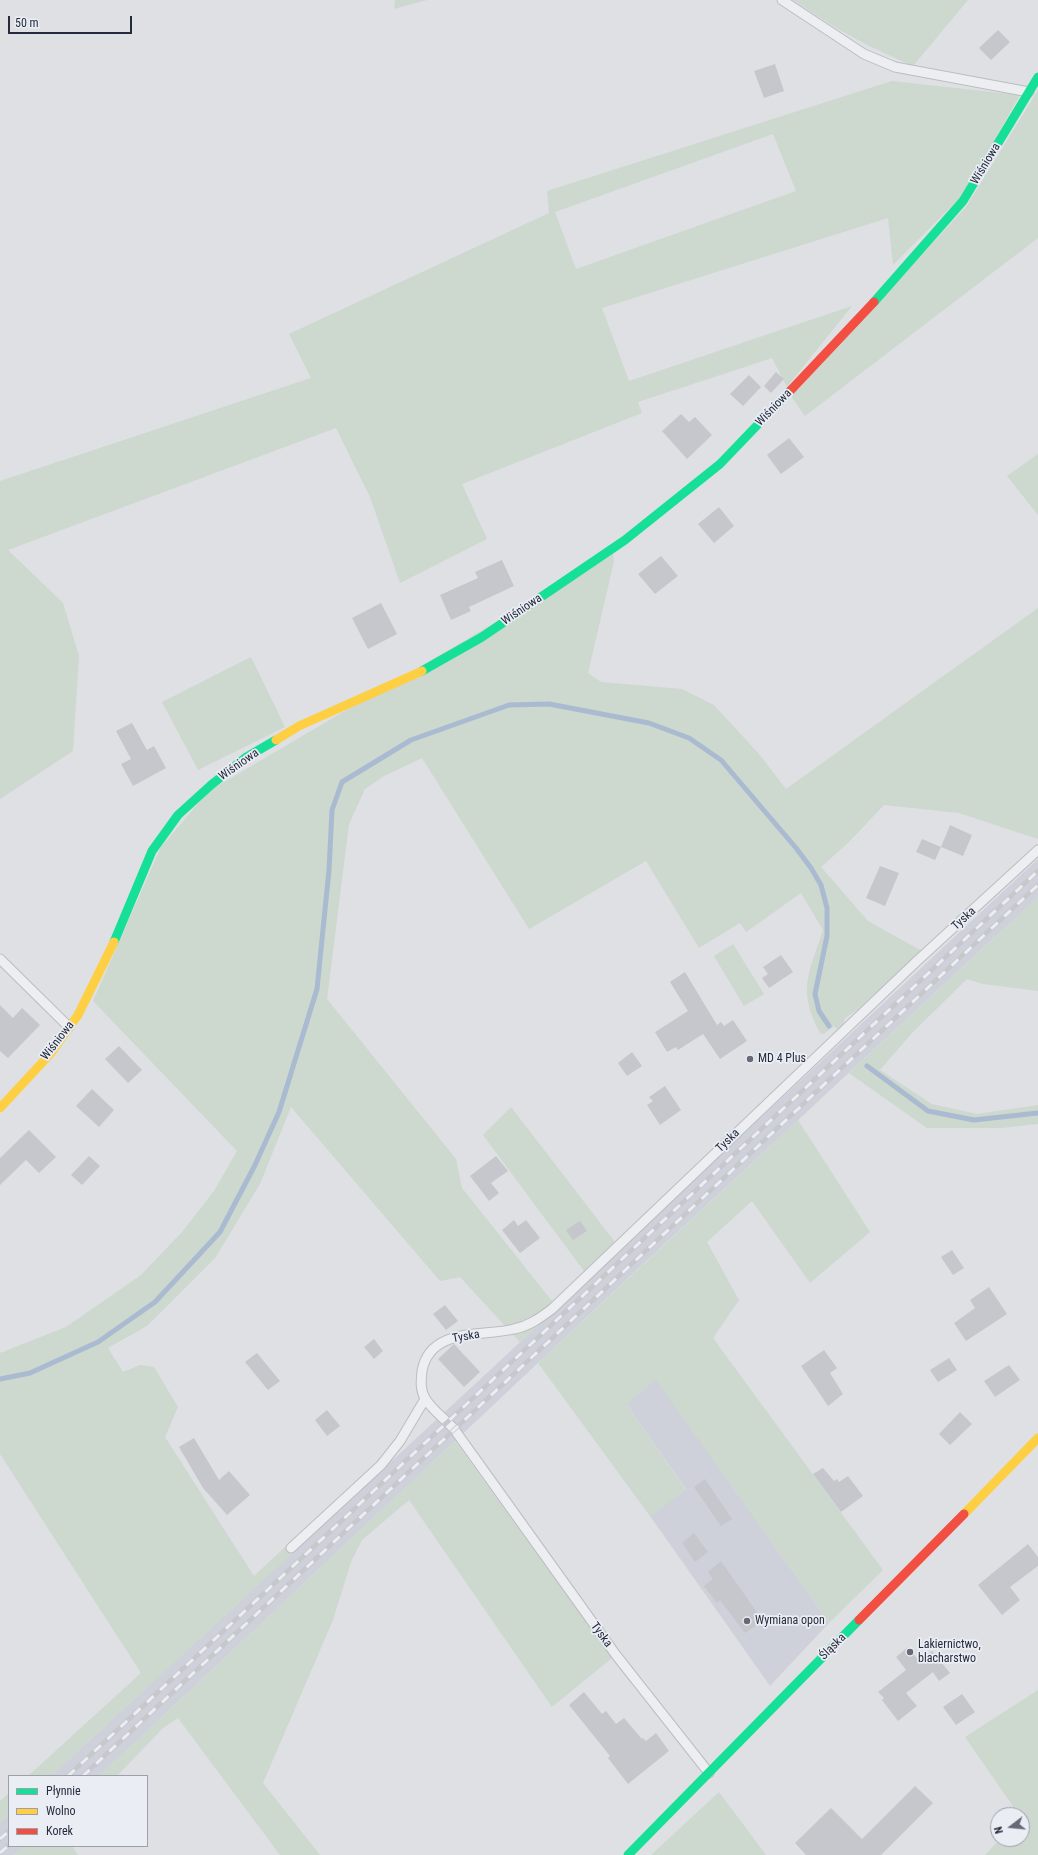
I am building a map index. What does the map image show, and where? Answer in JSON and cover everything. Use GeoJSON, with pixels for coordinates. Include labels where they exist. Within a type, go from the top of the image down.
{"type":"FeatureCollection","features":[{"type":"Feature","properties":{"kind":"street","name":"Wiśniowa"},"geometry":{"type":"LineString","coordinates":[[0,1108],[50,1053],[78,1015],[107,958],[152,851],[178,815],[211,785],[245,758],[299,726],[417,674],[482,637],[625,540],[720,464],[865,312],[963,201],[1038,77]]}},
{"type":"Feature","properties":{"kind":"street","name":"Śląska"},"geometry":{"type":"LineString","coordinates":[[628,1855],[1038,1438]]}},
{"type":"Feature","properties":{"kind":"lane"},"geometry":{"type":"LineString","coordinates":[[782,0],[864,54],[895,68],[1029,92]]}},
{"type":"Feature","properties":{"kind":"lane","name":"Tyska"},"geometry":{"type":"LineString","coordinates":[[709,1773],[616,1655],[454,1429],[425,1399],[421,1381],[423,1367],[427,1357],[434,1348],[456,1337],[496,1333],[516,1329],[534,1323],[552,1309],[917,961],[1038,850]]}},
{"type":"Feature","properties":{"kind":"lane"},"geometry":{"type":"LineString","coordinates":[[0,959],[69,1027]]}},
{"type":"Feature","properties":{"kind":"lane"},"geometry":{"type":"LineString","coordinates":[[291,1548],[381,1465],[400,1440],[425,1399]]}},
{"type":"Feature","properties":{"kind":"shaded area"},"geometry":{"type":"Polygon","coordinates":[[[395,0],[427,0],[394,9],[395,0]]]}},
{"type":"Feature","properties":{"kind":"shaded area"},"geometry":{"type":"Polygon","coordinates":[[[793,0],[968,0],[913,66],[871,47],[838,29],[793,0]]]}},
{"type":"Feature","properties":{"kind":"shaded area"},"geometry":{"type":"Polygon","coordinates":[[[892,81],[1020,95],[963,195],[893,265],[888,218],[602,308],[629,381],[852,306],[787,387],[772,358],[638,402],[642,413],[462,484],[487,539],[400,583],[370,497],[336,428],[8,550],[63,603],[79,656],[73,751],[0,799],[0,481],[311,378],[289,334],[549,213],[547,191],[892,81]],[[773,134],[555,212],[576,269],[796,191],[773,134]]]}},
{"type":"Feature","properties":{"kind":"shaded area"},"geometry":{"type":"Polygon","coordinates":[[[1038,90],[1038,238],[805,416],[791,396],[966,207],[1038,90]]]}},
{"type":"Feature","properties":{"kind":"shaded area"},"geometry":{"type":"Polygon","coordinates":[[[1038,454],[1038,515],[1007,476],[1038,454]]]}},
{"type":"Feature","properties":{"kind":"shaded area"},"geometry":{"type":"Polygon","coordinates":[[[613,553],[614,561],[588,673],[601,682],[682,689],[714,705],[759,754],[786,789],[1038,608],[1038,839],[959,813],[884,805],[848,843],[821,867],[868,921],[922,951],[857,1010],[845,1018],[843,1024],[837,1029],[834,1026],[824,1034],[820,1033],[813,1018],[807,993],[813,958],[823,930],[801,893],[746,932],[740,923],[699,948],[646,861],[529,929],[422,758],[384,776],[365,789],[349,824],[327,999],[456,1159],[462,1188],[552,1301],[555,1310],[520,1342],[460,1277],[440,1281],[291,1107],[260,1184],[215,1258],[147,1326],[108,1348],[123,1372],[140,1365],[154,1367],[178,1407],[165,1437],[254,1576],[286,1546],[292,1554],[52,1775],[29,1775],[141,1673],[0,1454],[0,1353],[66,1327],[141,1275],[182,1232],[214,1191],[237,1151],[93,1001],[161,847],[209,791],[613,553]]]}},
{"type":"Feature","properties":{"kind":"shaded area"},"geometry":{"type":"Polygon","coordinates":[[[251,657],[285,727],[198,770],[162,702],[251,657]]]}},
{"type":"Feature","properties":{"kind":"shaded area"},"geometry":{"type":"Polygon","coordinates":[[[1038,859],[1038,897],[641,1266],[100,1775],[52,1775],[488,1372],[1038,859]]]}},
{"type":"Feature","properties":{"kind":"shaded area"},"geometry":{"type":"Polygon","coordinates":[[[1038,897],[1038,991],[983,984],[967,979],[912,1033],[880,1070],[932,1104],[977,1114],[1038,1105],[1038,1124],[1002,1128],[927,1128],[849,1073],[1038,897]]]}},
{"type":"Feature","properties":{"kind":"shaded area"},"geometry":{"type":"Polygon","coordinates":[[[733,944],[764,994],[744,1006],[714,956],[733,944]]]}},
{"type":"Feature","properties":{"kind":"shaded area"},"geometry":{"type":"Polygon","coordinates":[[[511,1107],[615,1242],[584,1271],[483,1135],[511,1107]]]}},
{"type":"Feature","properties":{"kind":"shaded area"},"geometry":{"type":"Polygon","coordinates":[[[798,1120],[870,1232],[810,1283],[752,1201],[707,1242],[739,1300],[713,1338],[883,1570],[829,1623],[656,1380],[626,1404],[686,1490],[650,1516],[538,1363],[798,1120]]]}},
{"type":"Feature","properties":{"kind":"shaded area"},"geometry":{"type":"Polygon","coordinates":[[[656,1379],[829,1623],[770,1686],[650,1516],[686,1489],[626,1404],[656,1379]]]}},
{"type":"Feature","properties":{"kind":"shaded area"},"geometry":{"type":"Polygon","coordinates":[[[455,1441],[612,1658],[552,1707],[409,1500],[362,1540],[351,1562],[333,1620],[263,1783],[320,1855],[280,1855],[178,1718],[163,1728],[118,1775],[100,1775],[455,1441]]]}},
{"type":"Feature","properties":{"kind":"shaded area"},"geometry":{"type":"Polygon","coordinates":[[[1038,1690],[1038,1855],[985,1855],[992,1847],[1030,1847],[1030,1807],[1013,1807],[965,1737],[1038,1690]]]}},
{"type":"Feature","properties":{"kind":"shaded area"},"geometry":{"type":"Polygon","coordinates":[[[719,1792],[766,1855],[651,1855],[719,1792]]]}},
{"type":"Feature","properties":{"kind":"shaded area"},"geometry":{"type":"Polygon","coordinates":[[[8,1794],[8,1816],[0,1823],[0,1801],[8,1794]]]}},
{"type":"Feature","properties":{"kind":"shaded area"},"geometry":{"type":"Polygon","coordinates":[[[8,1816],[8,1847],[23,1847],[14,1855],[0,1855],[0,1823],[8,1816]]]}},
{"type":"Feature","properties":{"kind":"shaded area"},"geometry":{"type":"Polygon","coordinates":[[[23,1847],[73,1847],[78,1855],[14,1855],[23,1847]]]}},
{"type":"Feature","properties":{"kind":"building"},"geometry":{"type":"Polygon","coordinates":[[[998,30],[1010,42],[991,60],[979,48],[998,30]]]}},
{"type":"Feature","properties":{"kind":"building"},"geometry":{"type":"Polygon","coordinates":[[[775,64],[784,91],[764,98],[754,71],[775,64]]]}},
{"type":"Feature","properties":{"kind":"building"},"geometry":{"type":"Polygon","coordinates":[[[776,372],[784,379],[771,393],[764,386],[776,372]]]}},
{"type":"Feature","properties":{"kind":"building"},"geometry":{"type":"Polygon","coordinates":[[[749,375],[761,387],[743,406],[730,394],[749,375]]]}},
{"type":"Feature","properties":{"kind":"building"},"geometry":{"type":"Polygon","coordinates":[[[681,414],[689,422],[695,417],[712,435],[687,459],[662,431],[681,414]]]}},
{"type":"Feature","properties":{"kind":"building"},"geometry":{"type":"Polygon","coordinates":[[[789,438],[804,457],[781,474],[767,455],[789,438]]]}},
{"type":"Feature","properties":{"kind":"building"},"geometry":{"type":"Polygon","coordinates":[[[719,507],[734,526],[714,543],[698,524],[719,507]]]}},
{"type":"Feature","properties":{"kind":"building"},"geometry":{"type":"Polygon","coordinates":[[[661,556],[678,576],[655,594],[638,574],[661,556]]]}},
{"type":"Feature","properties":{"kind":"building"},"geometry":{"type":"Polygon","coordinates":[[[502,560],[514,586],[469,607],[471,611],[451,620],[440,595],[478,578],[475,572],[502,560]]]}},
{"type":"Feature","properties":{"kind":"building"},"geometry":{"type":"Polygon","coordinates":[[[381,603],[397,634],[368,649],[352,618],[381,603]]]}},
{"type":"Feature","properties":{"kind":"building"},"geometry":{"type":"Polygon","coordinates":[[[132,723],[147,750],[154,746],[166,768],[133,786],[121,764],[131,759],[116,731],[132,723]]]}},
{"type":"Feature","properties":{"kind":"building"},"geometry":{"type":"Polygon","coordinates":[[[950,825],[972,835],[963,856],[941,847],[950,825]]]}},
{"type":"Feature","properties":{"kind":"building"},"geometry":{"type":"Polygon","coordinates":[[[922,839],[941,847],[935,860],[916,852],[922,839]]]}},
{"type":"Feature","properties":{"kind":"building"},"geometry":{"type":"Polygon","coordinates":[[[880,866],[899,873],[885,906],[866,898],[880,866]]]}},
{"type":"Feature","properties":{"kind":"building"},"geometry":{"type":"Polygon","coordinates":[[[781,955],[793,972],[769,988],[762,978],[768,974],[763,967],[781,955]]]}},
{"type":"Feature","properties":{"kind":"building"},"geometry":{"type":"Polygon","coordinates":[[[685,972],[717,1025],[721,1022],[724,1026],[733,1020],[747,1041],[720,1059],[703,1034],[678,1050],[676,1047],[667,1052],[655,1032],[688,1011],[670,982],[685,972]]]}},
{"type":"Feature","properties":{"kind":"building"},"geometry":{"type":"Polygon","coordinates":[[[0,1005],[13,1018],[22,1008],[40,1025],[8,1058],[0,1051],[0,1005]]]}},
{"type":"Feature","properties":{"kind":"building"},"geometry":{"type":"Polygon","coordinates":[[[119,1046],[142,1070],[128,1083],[105,1059],[119,1046]]]}},
{"type":"Feature","properties":{"kind":"building"},"geometry":{"type":"Polygon","coordinates":[[[632,1052],[642,1066],[627,1076],[618,1063],[632,1052]]]}},
{"type":"Feature","properties":{"kind":"building"},"geometry":{"type":"Polygon","coordinates":[[[665,1086],[681,1110],[660,1125],[647,1105],[653,1101],[649,1097],[665,1086]]]}},
{"type":"Feature","properties":{"kind":"building"},"geometry":{"type":"Polygon","coordinates":[[[92,1089],[114,1110],[99,1127],[76,1106],[92,1089]]]}},
{"type":"Feature","properties":{"kind":"building"},"geometry":{"type":"Polygon","coordinates":[[[29,1130],[56,1157],[39,1173],[26,1160],[0,1185],[0,1158],[29,1130]]]}},
{"type":"Feature","properties":{"kind":"building"},"geometry":{"type":"Polygon","coordinates":[[[89,1156],[100,1166],[82,1185],[71,1175],[89,1156]]]}},
{"type":"Feature","properties":{"kind":"building"},"geometry":{"type":"Polygon","coordinates":[[[496,1156],[508,1171],[491,1183],[499,1193],[489,1201],[470,1176],[496,1156]]]}},
{"type":"Feature","properties":{"kind":"building"},"geometry":{"type":"Polygon","coordinates":[[[514,1220],[518,1226],[526,1220],[540,1238],[520,1253],[502,1230],[514,1220]]]}},
{"type":"Feature","properties":{"kind":"building"},"geometry":{"type":"Polygon","coordinates":[[[580,1221],[587,1231],[573,1240],[566,1230],[580,1221]]]}},
{"type":"Feature","properties":{"kind":"building"},"geometry":{"type":"Polygon","coordinates":[[[952,1250],[964,1268],[953,1275],[941,1257],[952,1250]]]}},
{"type":"Feature","properties":{"kind":"building"},"geometry":{"type":"Polygon","coordinates":[[[989,1287],[1007,1314],[966,1341],[954,1323],[975,1308],[970,1300],[989,1287]]]}},
{"type":"Feature","properties":{"kind":"building"},"geometry":{"type":"Polygon","coordinates":[[[445,1305],[458,1321],[446,1330],[433,1314],[445,1305]]]}},
{"type":"Feature","properties":{"kind":"building"},"geometry":{"type":"Polygon","coordinates":[[[374,1339],[383,1351],[374,1359],[364,1347],[374,1339]]]}},
{"type":"Feature","properties":{"kind":"building"},"geometry":{"type":"Polygon","coordinates":[[[454,1344],[480,1372],[464,1387],[438,1359],[454,1344]]]}},
{"type":"Feature","properties":{"kind":"building"},"geometry":{"type":"Polygon","coordinates":[[[824,1350],[837,1368],[830,1373],[843,1394],[828,1406],[801,1366],[824,1350]]]}},
{"type":"Feature","properties":{"kind":"building"},"geometry":{"type":"Polygon","coordinates":[[[257,1353],[280,1381],[268,1390],[245,1362],[257,1353]]]}},
{"type":"Feature","properties":{"kind":"building"},"geometry":{"type":"Polygon","coordinates":[[[949,1358],[957,1370],[938,1382],[930,1370],[949,1358]]]}},
{"type":"Feature","properties":{"kind":"building"},"geometry":{"type":"Polygon","coordinates":[[[1009,1365],[1020,1380],[995,1397],[984,1381],[1009,1365]]]}},
{"type":"Feature","properties":{"kind":"building"},"geometry":{"type":"Polygon","coordinates":[[[327,1410],[340,1426],[327,1436],[315,1420],[327,1410]]]}},
{"type":"Feature","properties":{"kind":"building"},"geometry":{"type":"Polygon","coordinates":[[[960,1412],[972,1424],[950,1445],[939,1434],[960,1412]]]}},
{"type":"Feature","properties":{"kind":"building"},"geometry":{"type":"Polygon","coordinates":[[[194,1438],[219,1480],[229,1471],[250,1495],[227,1515],[203,1488],[179,1447],[194,1438]]]}},
{"type":"Feature","properties":{"kind":"building"},"geometry":{"type":"Polygon","coordinates":[[[823,1468],[834,1481],[837,1479],[839,1482],[848,1476],[863,1496],[841,1512],[813,1474],[823,1468]]]}},
{"type":"Feature","properties":{"kind":"building"},"geometry":{"type":"Polygon","coordinates":[[[705,1479],[732,1519],[721,1526],[694,1487],[705,1479]]]}},
{"type":"Feature","properties":{"kind":"building"},"geometry":{"type":"Polygon","coordinates":[[[694,1533],[708,1552],[695,1562],[682,1543],[694,1533]]]}},
{"type":"Feature","properties":{"kind":"building"},"geometry":{"type":"Polygon","coordinates":[[[1028,1544],[1038,1557],[1038,1566],[1010,1587],[1020,1600],[1002,1615],[978,1585],[1028,1544]]]}},
{"type":"Feature","properties":{"kind":"building"},"geometry":{"type":"Polygon","coordinates":[[[721,1561],[763,1621],[745,1633],[720,1600],[717,1603],[704,1586],[713,1579],[708,1572],[721,1561]]]}},
{"type":"Feature","properties":{"kind":"building"},"geometry":{"type":"Polygon","coordinates":[[[908,1647],[919,1661],[932,1651],[950,1673],[939,1681],[933,1672],[906,1693],[917,1706],[898,1721],[882,1700],[884,1698],[878,1692],[906,1670],[896,1657],[908,1647]]]}},
{"type":"Feature","properties":{"kind":"building"},"geometry":{"type":"Polygon","coordinates":[[[584,1692],[602,1714],[606,1711],[616,1724],[624,1718],[642,1739],[643,1738],[646,1741],[656,1733],[669,1751],[628,1784],[608,1758],[610,1756],[569,1705],[584,1692]]]}},
{"type":"Feature","properties":{"kind":"building"},"geometry":{"type":"Polygon","coordinates":[[[962,1694],[975,1712],[956,1725],[943,1707],[962,1694]]]}},
{"type":"Feature","properties":{"kind":"building"},"geometry":{"type":"Polygon","coordinates":[[[915,1786],[933,1803],[881,1855],[806,1855],[795,1843],[831,1808],[862,1839],[915,1786]]]}},
{"type":"Feature","properties":{"kind":"waterway"},"geometry":{"type":"LineString","coordinates":[[0,1379],[30,1373],[98,1342],[155,1302],[220,1232],[255,1165],[279,1112],[317,989],[329,870],[332,810],[342,782],[411,740],[509,705],[549,704],[649,723],[689,738],[721,760],[796,848],[811,868],[821,885],[827,908],[827,936],[815,994],[819,1011],[829,1026]]}},
{"type":"Feature","properties":{"kind":"waterway"},"geometry":{"type":"LineString","coordinates":[[867,1066],[928,1111],[974,1120],[1038,1113]]}},
{"type":"Feature","properties":{"kind":"railway"},"geometry":{"type":"LineString","coordinates":[[69,1775],[1038,871]]}},
{"type":"Feature","properties":{"kind":"railway"},"geometry":{"type":"LineString","coordinates":[[84,1775],[1038,885]]}},
{"type":"Feature","properties":{"kind":"railway"},"geometry":{"type":"LineString","coordinates":[[0,1839],[8,1832]]}},
{"type":"Feature","properties":{"kind":"railway"},"geometry":{"type":"LineString","coordinates":[[0,1853],[8,1846]]}},
{"type":"Feature","properties":{"kind":"traffic: fast"},"geometry":{"type":"LineString","coordinates":[[874,302],[963,201],[1038,77]]}},
{"type":"Feature","properties":{"kind":"traffic: fast"},"geometry":{"type":"LineString","coordinates":[[422,671],[482,637],[625,540],[720,464],[790,391]]}},
{"type":"Feature","properties":{"kind":"traffic: fast"},"geometry":{"type":"LineString","coordinates":[[114,942],[152,851],[178,815],[211,785],[245,758],[276,740]]}},
{"type":"Feature","properties":{"kind":"traffic: fast"},"geometry":{"type":"LineString","coordinates":[[628,1855],[859,1620]]}},
{"type":"Feature","properties":{"kind":"traffic: slow"},"geometry":{"type":"LineString","coordinates":[[276,740],[299,726],[422,671]]}},
{"type":"Feature","properties":{"kind":"traffic: slow"},"geometry":{"type":"LineString","coordinates":[[0,1108],[51,1053],[78,1015],[114,942]]}},
{"type":"Feature","properties":{"kind":"traffic: slow"},"geometry":{"type":"LineString","coordinates":[[964,1514],[1038,1438]]}},
{"type":"Feature","properties":{"kind":"traffic: jam"},"geometry":{"type":"LineString","coordinates":[[790,391],[874,302]]}},
{"type":"Feature","properties":{"kind":"traffic: jam"},"geometry":{"type":"LineString","coordinates":[[859,1620],[964,1514]]}},
{"type":"Feature","properties":{"kind":"place","name":"MD 4 Plus"},"geometry":{"type":"Point","coordinates":[750,1059]}},
{"type":"Feature","properties":{"kind":"place","name":"Wymiana opon"},"geometry":{"type":"Point","coordinates":[747,1621]}},
{"type":"Feature","properties":{"kind":"place","name":"Lakiernictwo, blacharstwo"},"geometry":{"type":"Point","coordinates":[910,1652]}}]}
